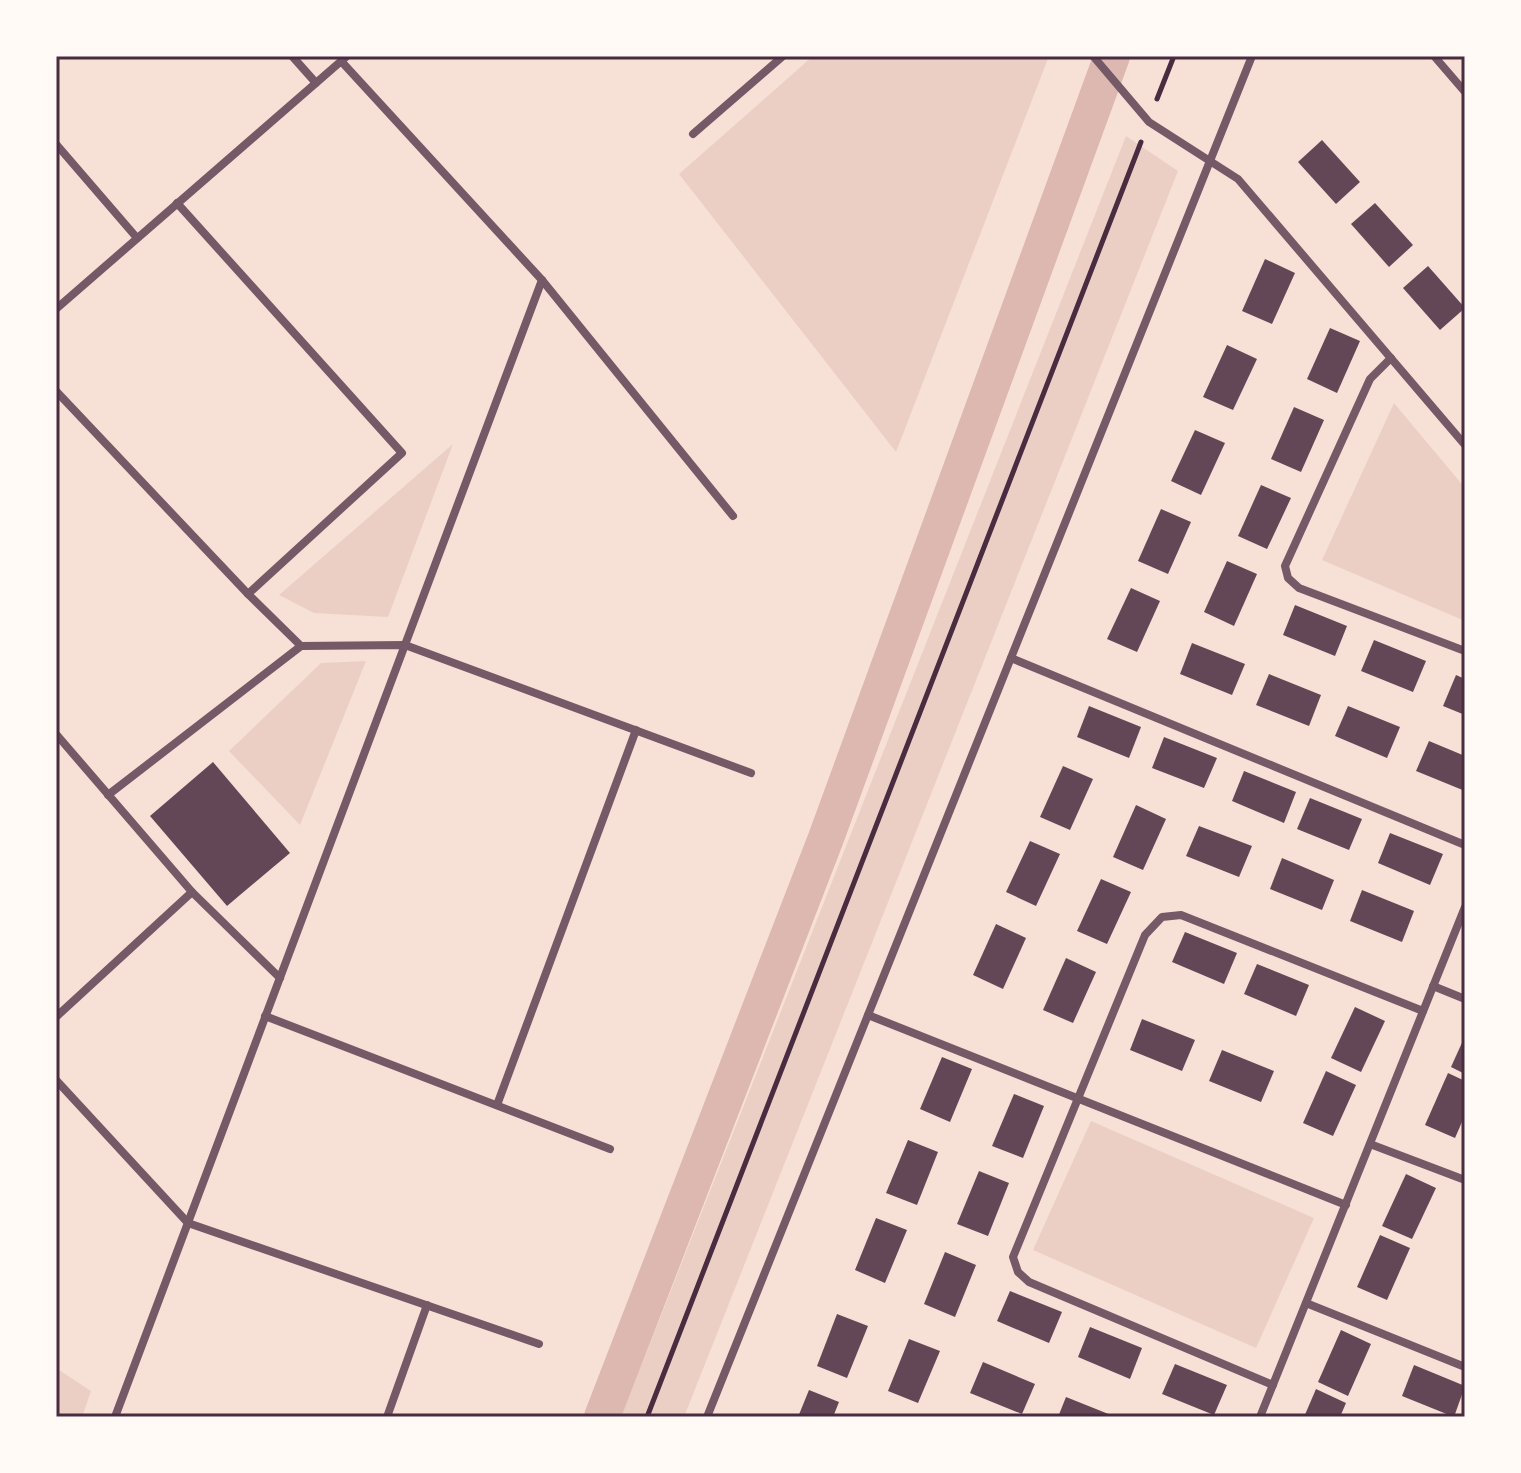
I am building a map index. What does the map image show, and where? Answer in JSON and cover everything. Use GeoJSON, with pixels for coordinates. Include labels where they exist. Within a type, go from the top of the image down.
{"type":"FeatureCollection","features":[{"type":"Feature","properties":{"kind":"street"},"geometry":{"type":"LineString","coordinates":[[292,56],[316,83]]}},
{"type":"Feature","properties":{"kind":"street"},"geometry":{"type":"LineString","coordinates":[[693,134],[783,56]]}},
{"type":"Feature","properties":{"kind":"street"},"geometry":{"type":"LineString","coordinates":[[1093,56],[1149,122],[1238,179],[1465,445]]}},
{"type":"Feature","properties":{"kind":"street"},"geometry":{"type":"LineString","coordinates":[[707,1417],[1252,56]]}},
{"type":"Feature","properties":{"kind":"street"},"geometry":{"type":"LineString","coordinates":[[1434,56],[1465,92]]}},
{"type":"Feature","properties":{"kind":"street"},"geometry":{"type":"LineString","coordinates":[[56,309],[344,59],[542,280],[733,516]]}},
{"type":"Feature","properties":{"kind":"street"},"geometry":{"type":"LineString","coordinates":[[56,144],[137,238]]}},
{"type":"Feature","properties":{"kind":"street"},"geometry":{"type":"LineString","coordinates":[[177,203],[402,453],[248,594]]}},
{"type":"Feature","properties":{"kind":"street"},"geometry":{"type":"LineString","coordinates":[[115,1417],[542,280]]}},
{"type":"Feature","properties":{"kind":"street"},"geometry":{"type":"LineString","coordinates":[[1391,358],[1370,379],[1285,566],[1286,572],[1299,588],[1465,651]]}},
{"type":"Feature","properties":{"kind":"street"},"geometry":{"type":"LineString","coordinates":[[56,391],[301,646]]}},
{"type":"Feature","properties":{"kind":"street"},"geometry":{"type":"LineString","coordinates":[[108,795],[301,646],[405,645],[751,773]]}},
{"type":"Feature","properties":{"kind":"street"},"geometry":{"type":"LineString","coordinates":[[1011,658],[1465,845]]}},
{"type":"Feature","properties":{"kind":"street"},"geometry":{"type":"LineString","coordinates":[[497,1105],[636,730]]}},
{"type":"Feature","properties":{"kind":"street"},"geometry":{"type":"LineString","coordinates":[[56,734],[192,892],[280,978]]}},
{"type":"Feature","properties":{"kind":"street"},"geometry":{"type":"LineString","coordinates":[[56,1017],[192,892]]}},
{"type":"Feature","properties":{"kind":"street"},"geometry":{"type":"LineString","coordinates":[[1260,1417],[1465,907]]}},
{"type":"Feature","properties":{"kind":"street"},"geometry":{"type":"LineString","coordinates":[[1273,1385],[1029,1282],[1018,1272],[1013,1257],[1145,935],[1162,917],[1181,915],[1423,1011]]}},
{"type":"Feature","properties":{"kind":"street"},"geometry":{"type":"LineString","coordinates":[[1433,986],[1465,999]]}},
{"type":"Feature","properties":{"kind":"street"},"geometry":{"type":"LineString","coordinates":[[868,1015],[1346,1205]]}},
{"type":"Feature","properties":{"kind":"street"},"geometry":{"type":"LineString","coordinates":[[265,1016],[610,1149]]}},
{"type":"Feature","properties":{"kind":"street"},"geometry":{"type":"LineString","coordinates":[[56,1080],[188,1223],[539,1344]]}},
{"type":"Feature","properties":{"kind":"street"},"geometry":{"type":"LineString","coordinates":[[1370,1144],[1465,1180]]}},
{"type":"Feature","properties":{"kind":"street"},"geometry":{"type":"LineString","coordinates":[[1306,1303],[1465,1367]]}},
{"type":"Feature","properties":{"kind":"street"},"geometry":{"type":"LineString","coordinates":[[387,1417],[427,1305]]}},
{"type":"Feature","properties":{"kind":"path"},"geometry":{"type":"LineString","coordinates":[[647,1417],[1174,56]]}},
{"type":"Feature","properties":{"kind":"shaded area"},"geometry":{"type":"Polygon","coordinates":[[[813,56],[1049,56],[896,452],[679,174],[813,56]]]}},
{"type":"Feature","properties":{"kind":"shaded area"},"geometry":{"type":"Polygon","coordinates":[[[1126,136],[1178,171],[684,1417],[621,1417],[1126,136]]]}},
{"type":"Feature","properties":{"kind":"shaded area"},"geometry":{"type":"Polygon","coordinates":[[[1394,403],[1465,488],[1465,621],[1322,560],[1394,403]]]}},
{"type":"Feature","properties":{"kind":"shaded area"},"geometry":{"type":"Polygon","coordinates":[[[453,444],[388,617],[314,613],[279,595],[453,444]]]}},
{"type":"Feature","properties":{"kind":"shaded area"},"geometry":{"type":"Polygon","coordinates":[[[366,661],[300,825],[229,751],[321,663],[366,661]]]}},
{"type":"Feature","properties":{"kind":"shaded area"},"geometry":{"type":"Polygon","coordinates":[[[1091,1121],[1314,1218],[1256,1348],[1033,1250],[1091,1121]]]}},
{"type":"Feature","properties":{"kind":"shaded area"},"geometry":{"type":"Polygon","coordinates":[[[56,1368],[91,1391],[82,1417],[56,1417],[56,1368]]]}},
{"type":"Feature","properties":{"kind":"building"},"geometry":{"type":"Polygon","coordinates":[[[1322,140],[1360,182],[1336,204],[1298,162],[1322,140]]]}},
{"type":"Feature","properties":{"kind":"building"},"geometry":{"type":"Polygon","coordinates":[[[1375,203],[1413,245],[1389,267],[1351,224],[1375,203]]]}},
{"type":"Feature","properties":{"kind":"building"},"geometry":{"type":"Polygon","coordinates":[[[1265,259],[1295,273],[1272,324],[1242,311],[1265,259]]]}},
{"type":"Feature","properties":{"kind":"building"},"geometry":{"type":"Polygon","coordinates":[[[1428,266],[1465,308],[1440,330],[1403,288],[1428,266]]]}},
{"type":"Feature","properties":{"kind":"building"},"geometry":{"type":"Polygon","coordinates":[[[1330,328],[1360,341],[1337,393],[1307,379],[1330,328]]]}},
{"type":"Feature","properties":{"kind":"building"},"geometry":{"type":"Polygon","coordinates":[[[1227,345],[1257,359],[1233,410],[1203,397],[1227,345]]]}},
{"type":"Feature","properties":{"kind":"building"},"geometry":{"type":"Polygon","coordinates":[[[1294,407],[1324,420],[1301,472],[1271,459],[1294,407]]]}},
{"type":"Feature","properties":{"kind":"building"},"geometry":{"type":"Polygon","coordinates":[[[1195,430],[1225,443],[1201,495],[1171,481],[1195,430]]]}},
{"type":"Feature","properties":{"kind":"building"},"geometry":{"type":"Polygon","coordinates":[[[1261,485],[1291,498],[1267,549],[1238,536],[1261,485]]]}},
{"type":"Feature","properties":{"kind":"building"},"geometry":{"type":"Polygon","coordinates":[[[1161,509],[1191,522],[1168,574],[1138,561],[1161,509]]]}},
{"type":"Feature","properties":{"kind":"building"},"geometry":{"type":"Polygon","coordinates":[[[1227,561],[1257,574],[1234,626],[1204,612],[1227,561]]]}},
{"type":"Feature","properties":{"kind":"building"},"geometry":{"type":"Polygon","coordinates":[[[1131,588],[1160,601],[1137,652],[1107,639],[1131,588]]]}},
{"type":"Feature","properties":{"kind":"building"},"geometry":{"type":"Polygon","coordinates":[[[1295,605],[1347,626],[1335,656],[1283,635],[1295,605]]]}},
{"type":"Feature","properties":{"kind":"building"},"geometry":{"type":"Polygon","coordinates":[[[1374,640],[1426,661],[1413,692],[1361,671],[1374,640]]]}},
{"type":"Feature","properties":{"kind":"building"},"geometry":{"type":"Polygon","coordinates":[[[1192,643],[1245,664],[1232,695],[1180,674],[1192,643]]]}},
{"type":"Feature","properties":{"kind":"building"},"geometry":{"type":"Polygon","coordinates":[[[1269,674],[1321,695],[1309,726],[1256,705],[1269,674]]]}},
{"type":"Feature","properties":{"kind":"building"},"geometry":{"type":"Polygon","coordinates":[[[1456,675],[1465,679],[1465,715],[1443,706],[1456,675]]]}},
{"type":"Feature","properties":{"kind":"building"},"geometry":{"type":"Polygon","coordinates":[[[1089,706],[1141,727],[1129,758],[1077,737],[1089,706]]]}},
{"type":"Feature","properties":{"kind":"building"},"geometry":{"type":"Polygon","coordinates":[[[1348,706],[1400,727],[1387,758],[1335,736],[1348,706]]]}},
{"type":"Feature","properties":{"kind":"building"},"geometry":{"type":"Polygon","coordinates":[[[1164,737],[1217,758],[1204,788],[1152,768],[1164,737]]]}},
{"type":"Feature","properties":{"kind":"building"},"geometry":{"type":"Polygon","coordinates":[[[1429,741],[1465,756],[1465,791],[1416,771],[1429,741]]]}},
{"type":"Feature","properties":{"kind":"building"},"geometry":{"type":"Polygon","coordinates":[[[213,762],[290,853],[227,906],[150,816],[213,762]]]}},
{"type":"Feature","properties":{"kind":"building"},"geometry":{"type":"Polygon","coordinates":[[[1063,766],[1093,779],[1070,830],[1040,817],[1063,766]]]}},
{"type":"Feature","properties":{"kind":"building"},"geometry":{"type":"Polygon","coordinates":[[[1244,771],[1296,792],[1284,823],[1232,801],[1244,771]]]}},
{"type":"Feature","properties":{"kind":"building"},"geometry":{"type":"Polygon","coordinates":[[[1310,798],[1362,819],[1349,850],[1297,829],[1310,798]]]}},
{"type":"Feature","properties":{"kind":"building"},"geometry":{"type":"Polygon","coordinates":[[[1136,805],[1166,819],[1143,870],[1113,857],[1136,805]]]}},
{"type":"Feature","properties":{"kind":"building"},"geometry":{"type":"Polygon","coordinates":[[[1199,826],[1252,846],[1239,877],[1186,856],[1199,826]]]}},
{"type":"Feature","properties":{"kind":"building"},"geometry":{"type":"Polygon","coordinates":[[[1390,833],[1443,854],[1430,885],[1378,863],[1390,833]]]}},
{"type":"Feature","properties":{"kind":"building"},"geometry":{"type":"Polygon","coordinates":[[[1030,841],[1060,854],[1036,906],[1006,892],[1030,841]]]}},
{"type":"Feature","properties":{"kind":"building"},"geometry":{"type":"Polygon","coordinates":[[[1282,858],[1334,880],[1322,910],[1270,889],[1282,858]]]}},
{"type":"Feature","properties":{"kind":"building"},"geometry":{"type":"Polygon","coordinates":[[[1101,879],[1131,892],[1107,944],[1077,931],[1101,879]]]}},
{"type":"Feature","properties":{"kind":"building"},"geometry":{"type":"Polygon","coordinates":[[[1362,890],[1414,911],[1402,942],[1350,921],[1362,890]]]}},
{"type":"Feature","properties":{"kind":"building"},"geometry":{"type":"Polygon","coordinates":[[[996,924],[1026,938],[1003,989],[973,975],[996,924]]]}},
{"type":"Feature","properties":{"kind":"building"},"geometry":{"type":"Polygon","coordinates":[[[1185,932],[1237,953],[1224,984],[1172,962],[1185,932]]]}},
{"type":"Feature","properties":{"kind":"building"},"geometry":{"type":"Polygon","coordinates":[[[1066,958],[1096,972],[1073,1023],[1043,1010],[1066,958]]]}},
{"type":"Feature","properties":{"kind":"building"},"geometry":{"type":"Polygon","coordinates":[[[1257,964],[1309,985],[1296,1016],[1244,994],[1257,964]]]}},
{"type":"Feature","properties":{"kind":"building"},"geometry":{"type":"Polygon","coordinates":[[[1355,1007],[1385,1021],[1361,1072],[1331,1058],[1355,1007]]]}},
{"type":"Feature","properties":{"kind":"building"},"geometry":{"type":"Polygon","coordinates":[[[1142,1019],[1195,1040],[1182,1071],[1130,1050],[1142,1019]]]}},
{"type":"Feature","properties":{"kind":"building"},"geometry":{"type":"Polygon","coordinates":[[[1465,1036],[1465,1074],[1451,1067],[1465,1036]]]}},
{"type":"Feature","properties":{"kind":"building"},"geometry":{"type":"Polygon","coordinates":[[[1222,1050],[1274,1071],[1261,1102],[1209,1081],[1222,1050]]]}},
{"type":"Feature","properties":{"kind":"building"},"geometry":{"type":"Polygon","coordinates":[[[942,1057],[972,1069],[950,1122],[920,1109],[942,1057]]]}},
{"type":"Feature","properties":{"kind":"building"},"geometry":{"type":"Polygon","coordinates":[[[1326,1071],[1356,1085],[1333,1136],[1303,1123],[1326,1071]]]}},
{"type":"Feature","properties":{"kind":"building"},"geometry":{"type":"Polygon","coordinates":[[[1448,1073],[1465,1081],[1465,1115],[1455,1138],[1425,1125],[1448,1073]]]}},
{"type":"Feature","properties":{"kind":"building"},"geometry":{"type":"Polygon","coordinates":[[[1014,1094],[1044,1106],[1023,1158],[992,1146],[1014,1094]]]}},
{"type":"Feature","properties":{"kind":"building"},"geometry":{"type":"Polygon","coordinates":[[[908,1140],[938,1152],[917,1205],[886,1193],[908,1140]]]}},
{"type":"Feature","properties":{"kind":"building"},"geometry":{"type":"Polygon","coordinates":[[[979,1171],[1009,1183],[988,1236],[957,1224],[979,1171]]]}},
{"type":"Feature","properties":{"kind":"building"},"geometry":{"type":"Polygon","coordinates":[[[1406,1174],[1436,1188],[1412,1239],[1382,1226],[1406,1174]]]}},
{"type":"Feature","properties":{"kind":"building"},"geometry":{"type":"Polygon","coordinates":[[[876,1218],[907,1230],[885,1283],[855,1270],[876,1218]]]}},
{"type":"Feature","properties":{"kind":"building"},"geometry":{"type":"Polygon","coordinates":[[[1380,1235],[1410,1248],[1387,1300],[1357,1287],[1380,1235]]]}},
{"type":"Feature","properties":{"kind":"building"},"geometry":{"type":"Polygon","coordinates":[[[945,1252],[976,1265],[955,1317],[924,1304],[945,1252]]]}},
{"type":"Feature","properties":{"kind":"building"},"geometry":{"type":"Polygon","coordinates":[[[1010,1291],[1062,1312],[1049,1343],[997,1321],[1010,1291]]]}},
{"type":"Feature","properties":{"kind":"building"},"geometry":{"type":"Polygon","coordinates":[[[837,1314],[868,1326],[847,1378],[817,1366],[837,1314]]]}},
{"type":"Feature","properties":{"kind":"building"},"geometry":{"type":"Polygon","coordinates":[[[1090,1327],[1142,1348],[1130,1379],[1078,1357],[1090,1327]]]}},
{"type":"Feature","properties":{"kind":"building"},"geometry":{"type":"Polygon","coordinates":[[[1341,1330],[1371,1344],[1348,1396],[1318,1382],[1341,1330]]]}},
{"type":"Feature","properties":{"kind":"building"},"geometry":{"type":"Polygon","coordinates":[[[909,1339],[940,1351],[918,1403],[888,1391],[909,1339]]]}},
{"type":"Feature","properties":{"kind":"building"},"geometry":{"type":"Polygon","coordinates":[[[983,1362],[1035,1384],[1022,1414],[970,1393],[983,1362]]]}},
{"type":"Feature","properties":{"kind":"building"},"geometry":{"type":"Polygon","coordinates":[[[1175,1364],[1227,1385],[1214,1415],[1162,1394],[1175,1364]]]}},
{"type":"Feature","properties":{"kind":"building"},"geometry":{"type":"Polygon","coordinates":[[[1414,1365],[1465,1386],[1454,1417],[1402,1396],[1414,1365]]]}},
{"type":"Feature","properties":{"kind":"building"},"geometry":{"type":"Polygon","coordinates":[[[1316,1389],[1346,1403],[1340,1417],[1304,1417],[1316,1389]]]}},
{"type":"Feature","properties":{"kind":"building"},"geometry":{"type":"Polygon","coordinates":[[[809,1390],[839,1402],[833,1417],[798,1417],[809,1390]]]}},
{"type":"Feature","properties":{"kind":"building"},"geometry":{"type":"Polygon","coordinates":[[[1066,1397],[1116,1417],[1058,1417],[1066,1397]]]}},
{"type":"Feature","properties":{"kind":"waterway"},"geometry":{"type":"LineString","coordinates":[[602,1417],[826,838],[1112,56]]}}]}
